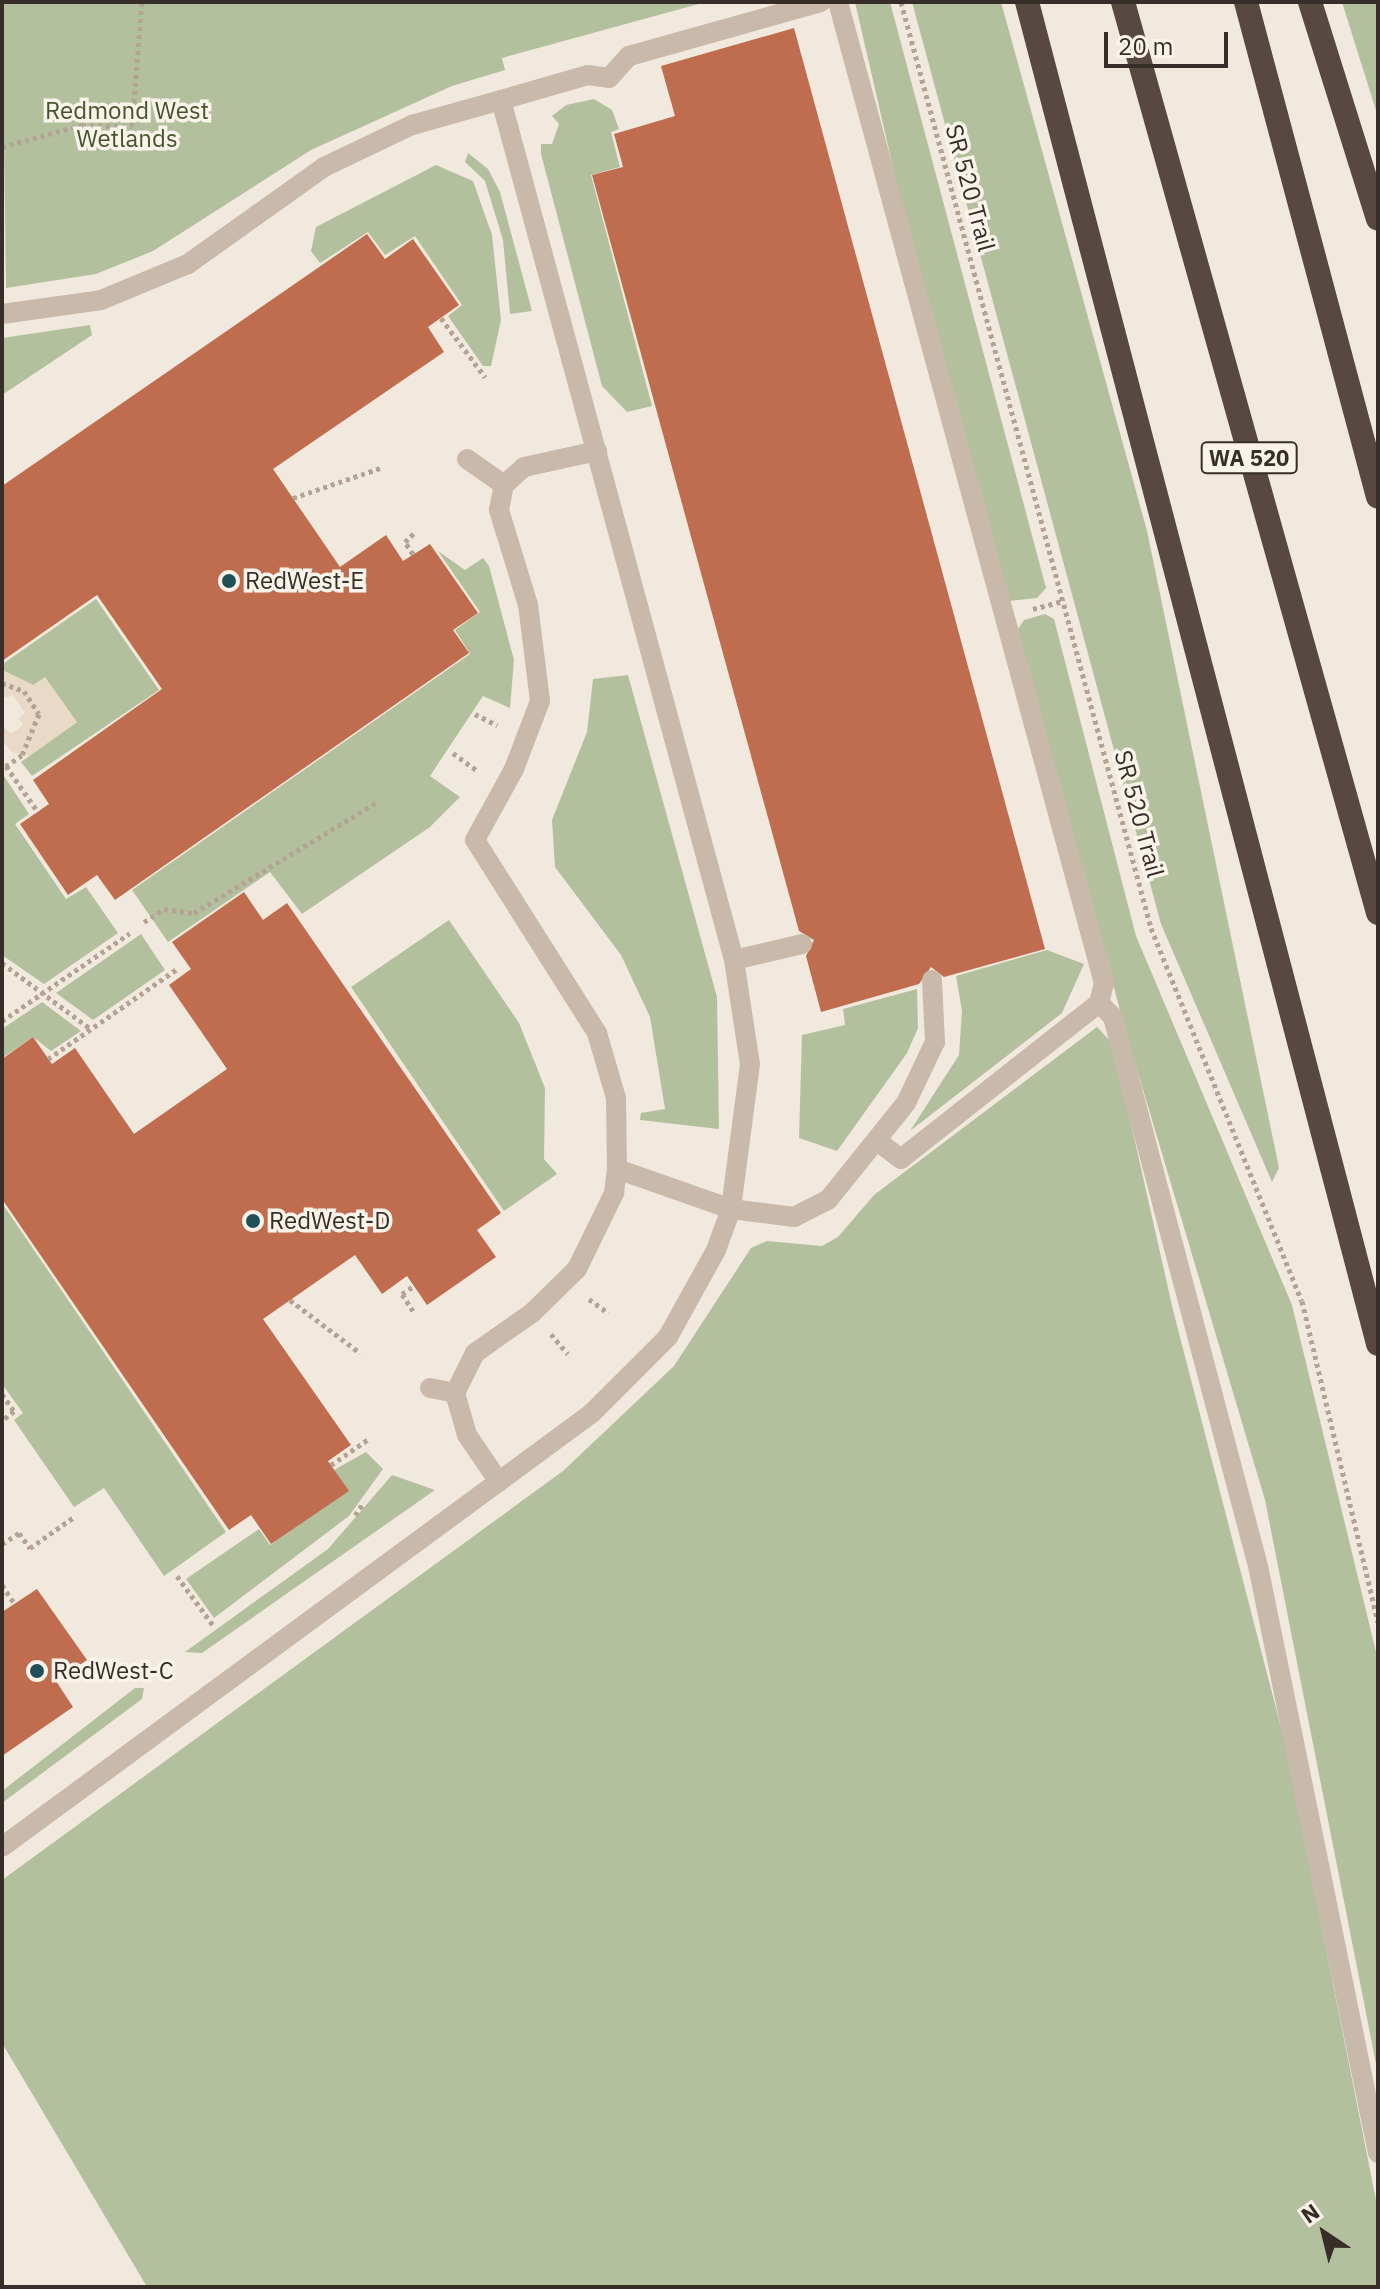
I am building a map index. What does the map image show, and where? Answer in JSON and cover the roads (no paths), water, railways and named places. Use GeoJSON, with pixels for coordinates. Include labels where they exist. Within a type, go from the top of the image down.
{"type":"FeatureCollection","features":[{"type":"Feature","properties":{"kind":"highway"},"geometry":{"type":"LineString","coordinates":[[1027,2],[1378,1344]]}},
{"type":"Feature","properties":{"kind":"highway","name":"WA 520"},"geometry":{"type":"LineString","coordinates":[[1123,2],[1378,913]]}},
{"type":"Feature","properties":{"kind":"highway"},"geometry":{"type":"LineString","coordinates":[[1246,2],[1378,497]]}},
{"type":"Feature","properties":{"kind":"highway"},"geometry":{"type":"LineString","coordinates":[[1310,2],[1378,219]]}},
{"type":"Feature","properties":{"kind":"lane"},"geometry":{"type":"LineString","coordinates":[[2,314],[101,300],[188,264],[324,167],[412,125],[588,75],[609,78],[629,56],[821,2]]}},
{"type":"Feature","properties":{"kind":"lane"},"geometry":{"type":"LineString","coordinates":[[838,2],[1104,983],[1099,1003],[901,1159],[877,1141]]}},
{"type":"Feature","properties":{"kind":"lane"},"geometry":{"type":"LineString","coordinates":[[2,1847],[592,1413],[668,1337],[731,1209],[750,1064],[734,960],[501,100]]}},
{"type":"Feature","properties":{"kind":"lane"},"geometry":{"type":"LineString","coordinates":[[499,1482],[467,1435],[455,1393],[475,1353],[532,1313],[577,1269],[614,1193],[617,1169],[616,1098],[597,1033],[475,840],[514,769],[540,701],[528,605],[499,510],[504,485],[524,467],[597,451]]}},
{"type":"Feature","properties":{"kind":"lane"},"geometry":{"type":"LineString","coordinates":[[467,459],[504,485]]}},
{"type":"Feature","properties":{"kind":"lane"},"geometry":{"type":"LineString","coordinates":[[734,960],[802,944]]}},
{"type":"Feature","properties":{"kind":"lane"},"geometry":{"type":"LineString","coordinates":[[617,1169],[731,1209],[794,1217],[828,1200],[906,1103],[935,1042],[932,980]]}},
{"type":"Feature","properties":{"kind":"lane"},"geometry":{"type":"LineString","coordinates":[[1099,1003],[1113,1017],[1258,1566],[1378,2153]]}},
{"type":"Feature","properties":{"kind":"lane"},"geometry":{"type":"LineString","coordinates":[[430,1388],[455,1393]]}},
{"type":"Feature","properties":{"kind":"place","name":"RedWest-E"},"geometry":{"type":"Point","coordinates":[229,581]}},
{"type":"Feature","properties":{"kind":"place","name":"RedWest-D"},"geometry":{"type":"Point","coordinates":[253,1221]}},
{"type":"Feature","properties":{"kind":"place","name":"RedWest-C"},"geometry":{"type":"Point","coordinates":[37,1671]}},
{"type":"Feature","properties":{"kind":"park label","name":"Redmond West Wetlands"},"geometry":{"type":"Point","coordinates":[127,125]}}]}
